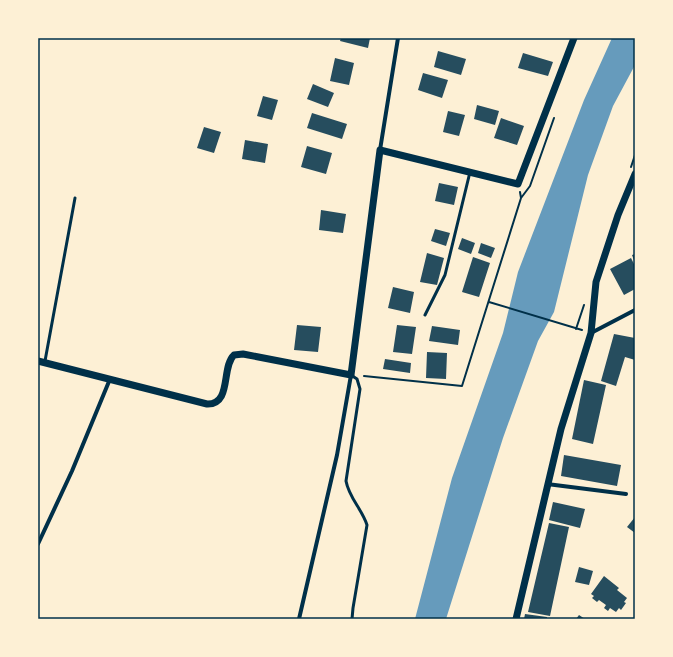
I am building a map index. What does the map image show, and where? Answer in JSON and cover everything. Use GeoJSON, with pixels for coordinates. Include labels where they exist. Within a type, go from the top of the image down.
{"type":"FeatureCollection","features":[{"type":"Feature","properties":{"kind":"street"},"geometry":{"type":"LineString","coordinates":[[299,619],[337,455],[351,375],[380,150],[398,38]]}},
{"type":"Feature","properties":{"kind":"street"},"geometry":{"type":"LineString","coordinates":[[380,150],[518,184],[574,38]]}},
{"type":"Feature","properties":{"kind":"street"},"geometry":{"type":"LineString","coordinates":[[516,619],[560,429],[591,333],[596,282],[618,215],[635,174]]}},
{"type":"Feature","properties":{"kind":"street"},"geometry":{"type":"LineString","coordinates":[[591,333],[635,310]]}},
{"type":"Feature","properties":{"kind":"street"},"geometry":{"type":"LineString","coordinates":[[41,362],[212,404],[219,402],[221,398],[229,362],[234,355],[242,354],[351,375]]}},
{"type":"Feature","properties":{"kind":"street"},"geometry":{"type":"LineString","coordinates":[[38,544],[72,471],[110,379]]}},
{"type":"Feature","properties":{"kind":"street"},"geometry":{"type":"LineString","coordinates":[[548,484],[626,494]]}},
{"type":"Feature","properties":{"kind":"lane"},"geometry":{"type":"LineString","coordinates":[[425,315],[445,275],[470,172]]}},
{"type":"Feature","properties":{"kind":"lane"},"geometry":{"type":"LineString","coordinates":[[41,362],[75,198]]}},
{"type":"Feature","properties":{"kind":"lane"},"geometry":{"type":"LineString","coordinates":[[351,375],[357,379],[360,389],[346,481],[347,488],[363,514],[367,525],[352,619]]}},
{"type":"Feature","properties":{"kind":"path"},"geometry":{"type":"LineString","coordinates":[[351,375],[462,386],[521,198],[518,184]]}},
{"type":"Feature","properties":{"kind":"path"},"geometry":{"type":"LineString","coordinates":[[489,302],[574,328]]}},
{"type":"Feature","properties":{"kind":"water"},"geometry":{"type":"Polygon","coordinates":[[[612,38],[635,38],[635,65],[613,106],[588,175],[554,312],[538,341],[503,438],[446,619],[415,619],[452,478],[503,333],[518,272],[584,100],[612,38]]]}},
{"type":"Feature","properties":{"kind":"building"},"geometry":{"type":"Polygon","coordinates":[[[341,38],[370,38],[368,48],[340,41],[341,38]]]}},
{"type":"Feature","properties":{"kind":"building"},"geometry":{"type":"Polygon","coordinates":[[[438,51],[466,59],[461,75],[434,67],[438,51]]]}},
{"type":"Feature","properties":{"kind":"building"},"geometry":{"type":"Polygon","coordinates":[[[523,53],[553,62],[548,76],[518,68],[523,53]]]}},
{"type":"Feature","properties":{"kind":"building"},"geometry":{"type":"Polygon","coordinates":[[[335,58],[354,63],[349,85],[330,81],[335,58]]]}},
{"type":"Feature","properties":{"kind":"building"},"geometry":{"type":"Polygon","coordinates":[[[423,73],[448,80],[442,98],[418,90],[423,73]]]}},
{"type":"Feature","properties":{"kind":"building"},"geometry":{"type":"Polygon","coordinates":[[[313,84],[334,93],[328,107],[307,99],[313,84]]]}},
{"type":"Feature","properties":{"kind":"building"},"geometry":{"type":"Polygon","coordinates":[[[263,96],[278,100],[272,120],[257,116],[263,96]]]}},
{"type":"Feature","properties":{"kind":"building"},"geometry":{"type":"Polygon","coordinates":[[[477,105],[499,111],[495,125],[474,119],[477,105]]]}},
{"type":"Feature","properties":{"kind":"building"},"geometry":{"type":"Polygon","coordinates":[[[448,111],[465,115],[459,136],[443,132],[448,111]]]}},
{"type":"Feature","properties":{"kind":"building"},"geometry":{"type":"Polygon","coordinates":[[[312,113],[347,124],[342,139],[307,128],[312,113]]]}},
{"type":"Feature","properties":{"kind":"building"},"geometry":{"type":"Polygon","coordinates":[[[501,118],[524,126],[517,145],[494,138],[501,118]]]}},
{"type":"Feature","properties":{"kind":"building"},"geometry":{"type":"Polygon","coordinates":[[[204,127],[221,132],[214,153],[197,148],[204,127]]]}},
{"type":"Feature","properties":{"kind":"building"},"geometry":{"type":"Polygon","coordinates":[[[245,140],[268,144],[265,163],[242,159],[245,140]]]}},
{"type":"Feature","properties":{"kind":"building"},"geometry":{"type":"Polygon","coordinates":[[[307,146],[332,153],[326,174],[301,167],[307,146]]]}},
{"type":"Feature","properties":{"kind":"building"},"geometry":{"type":"Polygon","coordinates":[[[439,183],[458,187],[454,205],[435,201],[439,183]]]}},
{"type":"Feature","properties":{"kind":"building"},"geometry":{"type":"Polygon","coordinates":[[[321,210],[346,214],[343,233],[319,230],[321,210]]]}},
{"type":"Feature","properties":{"kind":"building"},"geometry":{"type":"Polygon","coordinates":[[[435,229],[450,233],[446,246],[431,241],[435,229]]]}},
{"type":"Feature","properties":{"kind":"building"},"geometry":{"type":"Polygon","coordinates":[[[462,238],[475,243],[471,254],[458,249],[462,238]]]}},
{"type":"Feature","properties":{"kind":"building"},"geometry":{"type":"Polygon","coordinates":[[[481,243],[495,248],[491,258],[478,253],[481,243]]]}},
{"type":"Feature","properties":{"kind":"building"},"geometry":{"type":"Polygon","coordinates":[[[427,253],[444,258],[437,285],[420,282],[427,253]]]}},
{"type":"Feature","properties":{"kind":"building"},"geometry":{"type":"Polygon","coordinates":[[[635,254],[635,263],[632,255],[635,254]]]}},
{"type":"Feature","properties":{"kind":"building"},"geometry":{"type":"Polygon","coordinates":[[[473,257],[490,263],[479,297],[462,292],[473,257]]]}},
{"type":"Feature","properties":{"kind":"building"},"geometry":{"type":"Polygon","coordinates":[[[631,258],[635,266],[635,289],[624,295],[610,269],[631,258]]]}},
{"type":"Feature","properties":{"kind":"building"},"geometry":{"type":"Polygon","coordinates":[[[393,287],[414,292],[410,313],[388,308],[393,287]]]}},
{"type":"Feature","properties":{"kind":"building"},"geometry":{"type":"Polygon","coordinates":[[[297,325],[321,327],[318,352],[294,350],[297,325]]]}},
{"type":"Feature","properties":{"kind":"building"},"geometry":{"type":"Polygon","coordinates":[[[397,325],[416,327],[412,354],[393,352],[397,325]]]}},
{"type":"Feature","properties":{"kind":"building"},"geometry":{"type":"Polygon","coordinates":[[[432,326],[460,330],[458,345],[429,341],[432,326]]]}},
{"type":"Feature","properties":{"kind":"building"},"geometry":{"type":"Polygon","coordinates":[[[614,334],[635,338],[635,360],[625,357],[616,386],[601,381],[614,334]]]}},
{"type":"Feature","properties":{"kind":"building"},"geometry":{"type":"Polygon","coordinates":[[[427,352],[447,353],[446,379],[426,378],[427,352]]]}},
{"type":"Feature","properties":{"kind":"building"},"geometry":{"type":"Polygon","coordinates":[[[385,359],[411,363],[410,373],[383,369],[385,359]]]}},
{"type":"Feature","properties":{"kind":"building"},"geometry":{"type":"Polygon","coordinates":[[[584,380],[606,385],[593,444],[572,439],[584,380]]]}},
{"type":"Feature","properties":{"kind":"building"},"geometry":{"type":"Polygon","coordinates":[[[564,455],[621,465],[617,486],[561,476],[564,455]]]}},
{"type":"Feature","properties":{"kind":"building"},"geometry":{"type":"Polygon","coordinates":[[[553,502],[585,509],[580,528],[549,520],[553,502]]]}},
{"type":"Feature","properties":{"kind":"building"},"geometry":{"type":"Polygon","coordinates":[[[635,517],[635,533],[627,527],[635,517]]]}},
{"type":"Feature","properties":{"kind":"building"},"geometry":{"type":"Polygon","coordinates":[[[549,523],[569,527],[550,616],[528,612],[549,523]]]}},
{"type":"Feature","properties":{"kind":"building"},"geometry":{"type":"Polygon","coordinates":[[[579,567],[593,571],[589,585],[575,582],[579,567]]]}},
{"type":"Feature","properties":{"kind":"building"},"geometry":{"type":"Polygon","coordinates":[[[604,576],[619,588],[617,590],[627,598],[624,602],[626,603],[621,610],[619,608],[616,612],[610,608],[608,611],[604,608],[606,605],[599,600],[597,602],[592,598],[594,596],[591,594],[604,576]]]}},
{"type":"Feature","properties":{"kind":"building"},"geometry":{"type":"Polygon","coordinates":[[[525,614],[547,617],[547,619],[524,619],[525,614]]]}},
{"type":"Feature","properties":{"kind":"building"},"geometry":{"type":"Polygon","coordinates":[[[579,615],[585,619],[576,619],[579,615]]]}}]}
